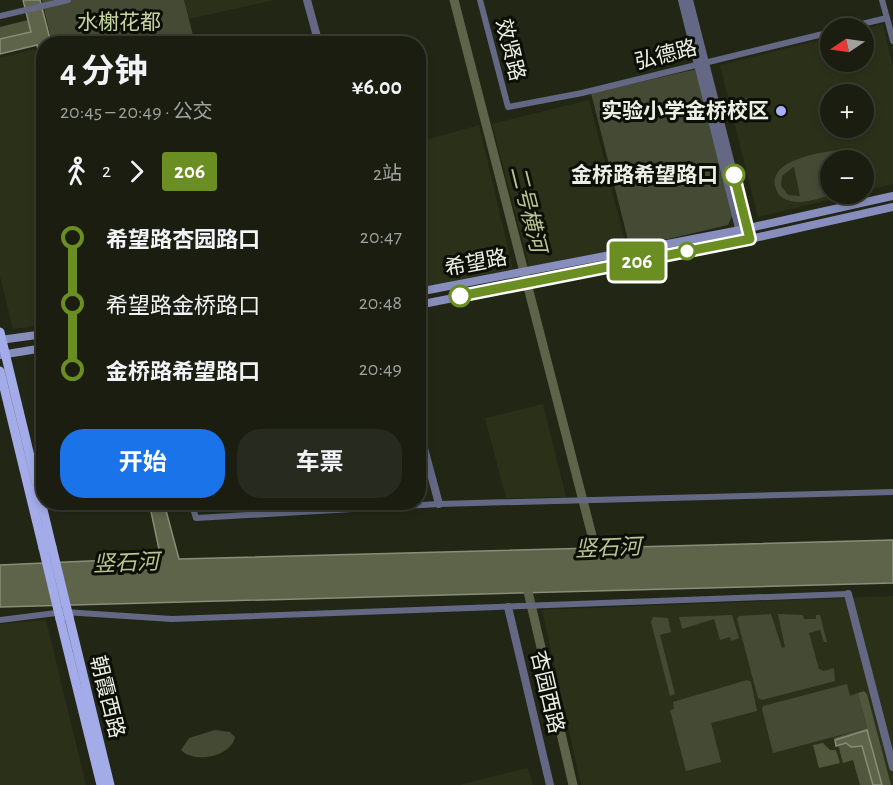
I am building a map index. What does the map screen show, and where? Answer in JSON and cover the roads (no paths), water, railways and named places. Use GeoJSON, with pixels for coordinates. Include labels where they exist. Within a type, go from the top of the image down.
{"type":"FeatureCollection","features":[{"type":"Feature","properties":{"kind":"main road","name":"希望路"},"geometry":{"type":"LineString","coordinates":[[426,290],[744,229],[893,196]]}},
{"type":"Feature","properties":{"kind":"main road","name":"希望路"},"geometry":{"type":"LineString","coordinates":[[426,302],[746,240],[893,207]]}},
{"type":"Feature","properties":{"kind":"main road"},"geometry":{"type":"LineString","coordinates":[[36,335],[1,337],[36,499]]}},
{"type":"Feature","properties":{"kind":"main road"},"geometry":{"type":"LineString","coordinates":[[3,354],[36,349]]}},
{"type":"Feature","properties":{"kind":"main road"},"geometry":{"type":"LineString","coordinates":[[0,371],[36,506]]}},
{"type":"Feature","properties":{"kind":"main road"},"geometry":{"type":"LineString","coordinates":[[37,510],[47,547]]}},
{"type":"Feature","properties":{"kind":"main road"},"geometry":{"type":"LineString","coordinates":[[39,510],[64,618]]}},
{"type":"Feature","properties":{"kind":"main road","name":"朝霞西路"},"geometry":{"type":"LineString","coordinates":[[64,618],[101,785]]}},
{"type":"Feature","properties":{"kind":"main road","name":"朝霞西路"},"geometry":{"type":"LineString","coordinates":[[64,618],[110,785]]}},
{"type":"Feature","properties":{"kind":"street"},"geometry":{"type":"LineString","coordinates":[[0,16],[68,0]]}},
{"type":"Feature","properties":{"kind":"street"},"geometry":{"type":"LineString","coordinates":[[307,0],[317,36]]}},
{"type":"Feature","properties":{"kind":"street","name":"效贤路"},"geometry":{"type":"LineString","coordinates":[[480,0],[508,107]]}},
{"type":"Feature","properties":{"kind":"street"},"geometry":{"type":"LineString","coordinates":[[682,0],[744,229]]}},
{"type":"Feature","properties":{"kind":"street"},"geometry":{"type":"LineString","coordinates":[[689,0],[746,240]]}},
{"type":"Feature","properties":{"kind":"street"},"geometry":{"type":"LineString","coordinates":[[882,0],[893,41]]}},
{"type":"Feature","properties":{"kind":"street"},"geometry":{"type":"LineString","coordinates":[[874,21],[887,18]]}},
{"type":"Feature","properties":{"kind":"street","name":"弘德路"},"geometry":{"type":"LineString","coordinates":[[508,107],[582,93],[820,35]]}},
{"type":"Feature","properties":{"kind":"street"},"geometry":{"type":"LineString","coordinates":[[426,456],[439,504]]}},
{"type":"Feature","properties":{"kind":"street"},"geometry":{"type":"LineString","coordinates":[[426,505],[893,492]]}},
{"type":"Feature","properties":{"kind":"street"},"geometry":{"type":"LineString","coordinates":[[194,510],[195,518],[334,510]]}},
{"type":"Feature","properties":{"kind":"street"},"geometry":{"type":"LineString","coordinates":[[0,620],[64,612],[172,619],[848,594],[893,767]]}},
{"type":"Feature","properties":{"kind":"street","name":"杏园西路"},"geometry":{"type":"LineString","coordinates":[[508,607],[550,785]]}},
{"type":"Feature","properties":{"kind":"water"},"geometry":{"type":"Polygon","coordinates":[[[23,0],[40,0],[49,36],[36,36],[36,45],[0,54],[0,39],[31,32],[23,0]]]}},
{"type":"Feature","properties":{"kind":"water","name":"竖石河"},"geometry":{"type":"Polygon","coordinates":[[[151,510],[166,510],[179,559],[893,540],[893,583],[0,607],[0,565],[155,558],[160,554],[151,510]]]}},
{"type":"Feature","properties":{"kind":"water"},"geometry":{"type":"Polygon","coordinates":[[[867,730],[882,785],[873,785],[862,746],[851,747],[846,743],[836,746],[835,740],[867,730]]]}},
{"type":"Feature","properties":{"kind":"waterway","name":"二号横河"},"geometry":{"type":"LineString","coordinates":[[454,0],[598,559]]}},
{"type":"Feature","properties":{"kind":"waterway"},"geometry":{"type":"LineString","coordinates":[[526,583],[573,785]]}},
{"type":"Feature","properties":{"kind":"place","name":"实验小学金桥校区"},"geometry":{"type":"Point","coordinates":[781,111]}},
{"type":"Feature","properties":{"kind":"place","name":"金桥路希望路口"},"geometry":{"type":"Point","coordinates":[734,175]}},
{"type":"Feature","properties":{"kind":"park label","name":"水榭花都"},"geometry":{"type":"Point","coordinates":[119,22]}}]}
